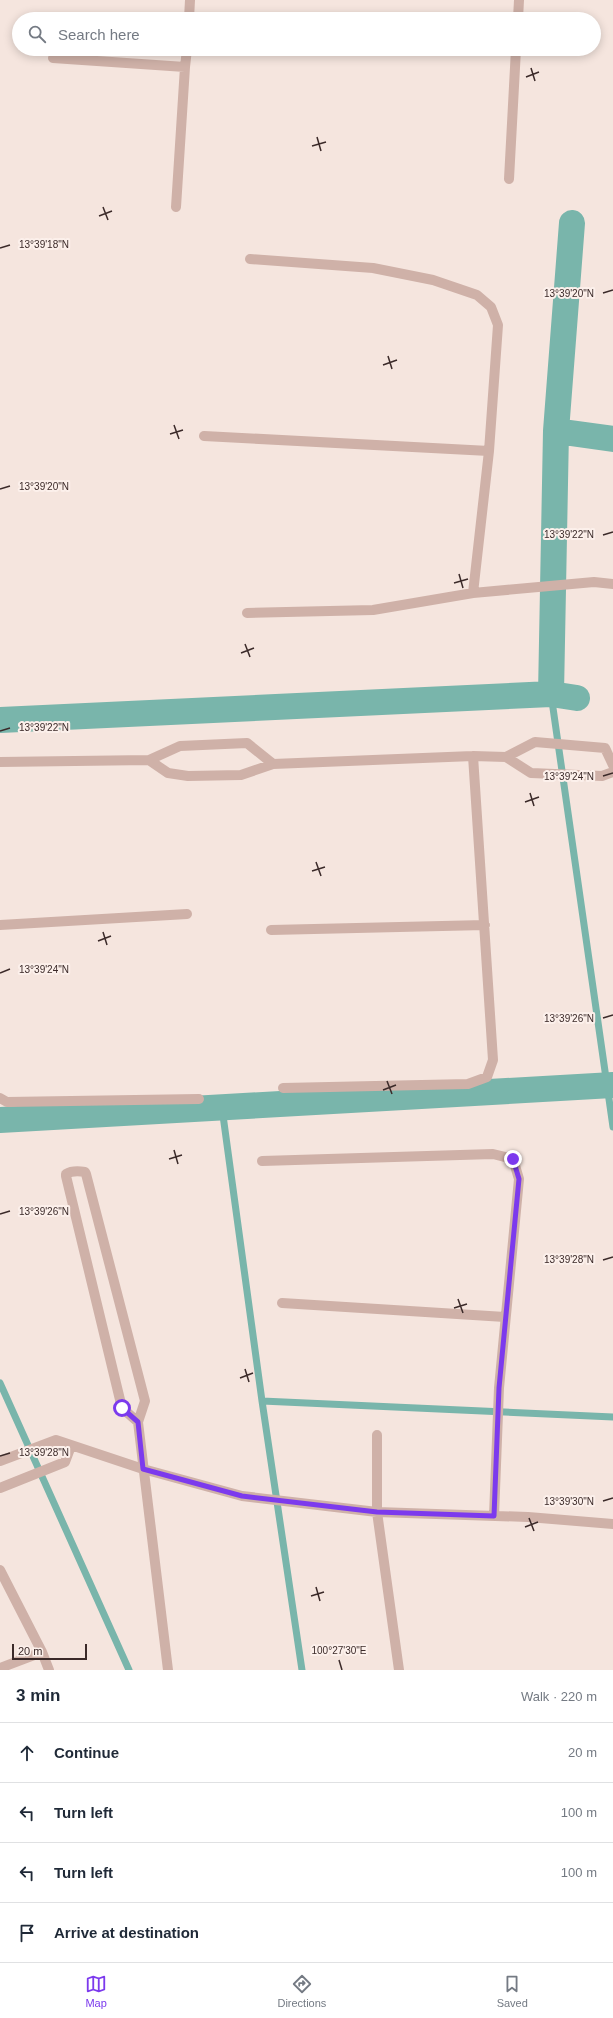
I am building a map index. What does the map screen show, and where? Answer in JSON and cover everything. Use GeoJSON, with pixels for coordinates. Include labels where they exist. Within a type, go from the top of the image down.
{"type":"FeatureCollection","features":[{"type":"Feature","properties":{"kind":"street"},"geometry":{"type":"LineString","coordinates":[[189,12],[190,0]]}},
{"type":"Feature","properties":{"kind":"street"},"geometry":{"type":"LineString","coordinates":[[518,12],[519,0]]}},
{"type":"Feature","properties":{"kind":"street"},"geometry":{"type":"LineString","coordinates":[[176,207],[186,56]]}},
{"type":"Feature","properties":{"kind":"street"},"geometry":{"type":"LineString","coordinates":[[510,179],[516,56]]}},
{"type":"Feature","properties":{"kind":"street"},"geometry":{"type":"LineString","coordinates":[[53,58],[185,67]]}},
{"type":"Feature","properties":{"kind":"street"},"geometry":{"type":"LineString","coordinates":[[250,259],[373,268],[433,280],[477,295],[491,306],[498,325],[489,451],[473,593]]}},
{"type":"Feature","properties":{"kind":"street"},"geometry":{"type":"LineString","coordinates":[[204,436],[489,451]]}},
{"type":"Feature","properties":{"kind":"street"},"geometry":{"type":"LineString","coordinates":[[247,613],[373,610],[473,593],[594,582],[613,584]]}},
{"type":"Feature","properties":{"kind":"street"},"geometry":{"type":"LineString","coordinates":[[149,760],[168,773],[188,776],[241,775],[273,764],[473,756],[506,757],[535,742],[544,742],[605,748],[613,765]]}},
{"type":"Feature","properties":{"kind":"street"},"geometry":{"type":"LineString","coordinates":[[0,762],[149,760],[180,746],[247,743],[273,764]]}},
{"type":"Feature","properties":{"kind":"street"},"geometry":{"type":"LineString","coordinates":[[283,1088],[468,1084],[487,1077],[493,1060],[473,756]]}},
{"type":"Feature","properties":{"kind":"street"},"geometry":{"type":"LineString","coordinates":[[506,757],[532,773],[602,776],[613,772]]}},
{"type":"Feature","properties":{"kind":"street"},"geometry":{"type":"LineString","coordinates":[[0,925],[187,914]]}},
{"type":"Feature","properties":{"kind":"street"},"geometry":{"type":"LineString","coordinates":[[271,930],[485,925]]}},
{"type":"Feature","properties":{"kind":"street"},"geometry":{"type":"LineString","coordinates":[[0,1098],[7,1102],[199,1098]]}},
{"type":"Feature","properties":{"kind":"street"},"geometry":{"type":"LineString","coordinates":[[262,1161],[493,1154],[513,1159],[519,1179],[499,1388],[494,1516]]}},
{"type":"Feature","properties":{"kind":"street"},"geometry":{"type":"LineString","coordinates":[[138,1422],[122,1408],[66,1176],[66,1174],[69,1173],[81,1171],[86,1174],[144,1401],[138,1422],[168,1670]]}},
{"type":"Feature","properties":{"kind":"street"},"geometry":{"type":"LineString","coordinates":[[282,1303],[505,1317]]}},
{"type":"Feature","properties":{"kind":"street"},"geometry":{"type":"LineString","coordinates":[[377,1435],[377,1512],[399,1670]]}},
{"type":"Feature","properties":{"kind":"street"},"geometry":{"type":"LineString","coordinates":[[0,1461],[56,1440],[143,1469],[242,1496],[377,1512],[494,1516],[613,1524]]}},
{"type":"Feature","properties":{"kind":"street"},"geometry":{"type":"LineString","coordinates":[[0,1488],[34,1473],[65,1462],[71,1446]]}},
{"type":"Feature","properties":{"kind":"street"},"geometry":{"type":"LineString","coordinates":[[0,1570],[42,1652],[49,1670]]}},
{"type":"Feature","properties":{"kind":"street"},"geometry":{"type":"LineString","coordinates":[[0,1668],[42,1652]]}},
{"type":"Feature","properties":{"kind":"waterway"},"geometry":{"type":"LineString","coordinates":[[551,694],[556,431],[572,223]]}},
{"type":"Feature","properties":{"kind":"waterway"},"geometry":{"type":"LineString","coordinates":[[556,431],[613,439]]}},
{"type":"Feature","properties":{"kind":"waterway"},"geometry":{"type":"LineString","coordinates":[[551,694],[613,1127]]}},
{"type":"Feature","properties":{"kind":"waterway"},"geometry":{"type":"LineString","coordinates":[[0,720],[551,694],[577,698]]}},
{"type":"Feature","properties":{"kind":"waterway"},"geometry":{"type":"LineString","coordinates":[[0,1120],[613,1085]]}},
{"type":"Feature","properties":{"kind":"waterway"},"geometry":{"type":"LineString","coordinates":[[222,1108],[262,1401],[302,1670]]}},
{"type":"Feature","properties":{"kind":"waterway"},"geometry":{"type":"LineString","coordinates":[[0,1383],[129,1670]]}},
{"type":"Feature","properties":{"kind":"waterway"},"geometry":{"type":"LineString","coordinates":[[262,1401],[613,1417]]}},
{"type":"Feature","properties":{"kind":"route"},"geometry":{"type":"LineString","coordinates":[[122,1408],[138,1422],[143,1469],[242,1496],[377,1512],[494,1516],[499,1388],[519,1179],[513,1159]]}}]}
